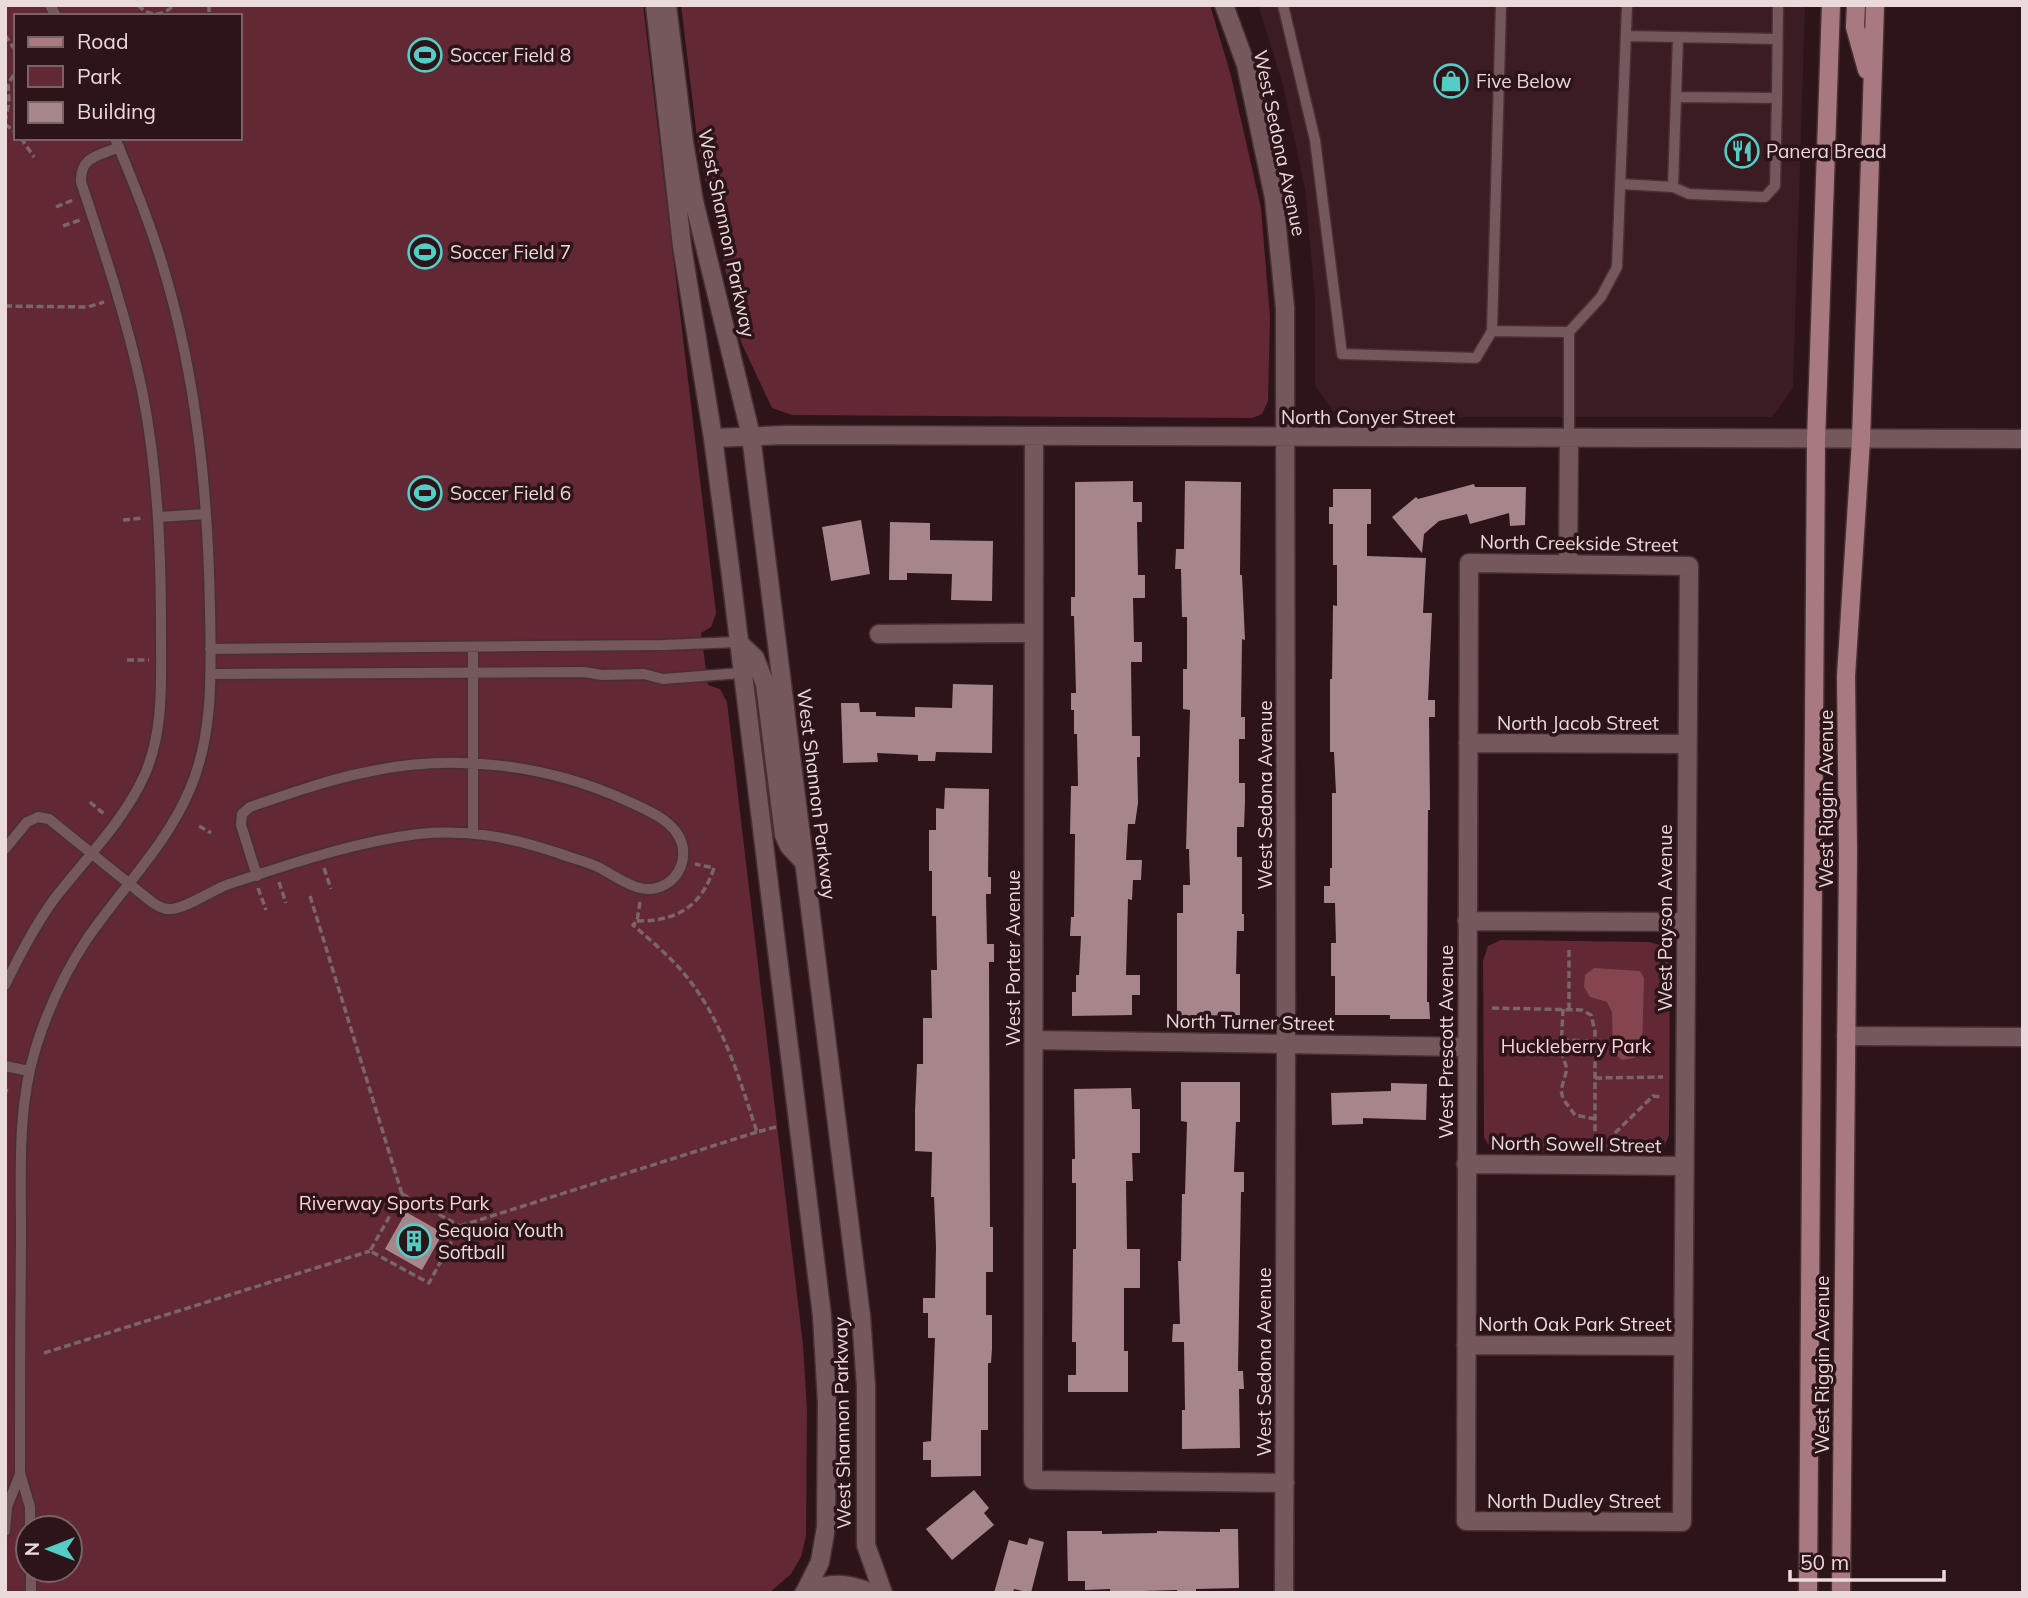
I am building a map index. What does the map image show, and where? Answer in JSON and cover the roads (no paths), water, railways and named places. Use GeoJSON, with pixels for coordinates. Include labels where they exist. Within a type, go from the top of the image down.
{"type":"FeatureCollection","features":[{"type":"Feature","properties":{"kind":"main road","name":"West Riggin Avenue"},"geometry":{"type":"LineString","coordinates":[[1808,1593],[1816,440],[1831,5]]}},
{"type":"Feature","properties":{"kind":"main road"},"geometry":{"type":"LineString","coordinates":[[1856,5],[1855,27],[1871,87]]}},
{"type":"Feature","properties":{"kind":"main road","name":"West Riggin Avenue"},"geometry":{"type":"LineString","coordinates":[[1841,1593],[1848,853],[1846,676],[1861,440],[1875,5]]}},
{"type":"Feature","properties":{"kind":"street","name":"West Shannon Parkway"},"geometry":{"type":"LineString","coordinates":[[655,5],[682,246],[713,439],[825,1358],[826,1527],[820,1562],[804,1592]]}},
{"type":"Feature","properties":{"kind":"street","name":"West Shannon Parkway"},"geometry":{"type":"LineString","coordinates":[[667,5],[694,201],[751,436],[861,1316],[866,1386],[866,1545],[883,1593]]}},
{"type":"Feature","properties":{"kind":"street","name":"West Sedona Avenue"},"geometry":{"type":"LineString","coordinates":[[1224,5],[1246,65],[1274,198],[1285,308],[1284,1593]]}},
{"type":"Feature","properties":{"kind":"street","name":"North Conyer Street"},"geometry":{"type":"LineString","coordinates":[[713,439],[751,436],[2023,439]]}},
{"type":"Feature","properties":{"kind":"street","name":"West Porter Avenue"},"geometry":{"type":"LineString","coordinates":[[1034,436],[1033,1480],[1285,1483]]}},
{"type":"Feature","properties":{"kind":"street"},"geometry":{"type":"LineString","coordinates":[[1568,564],[1569,439]]}},
{"type":"Feature","properties":{"kind":"street","name":"North Creekside Street"},"geometry":{"type":"LineString","coordinates":[[1469,563],[1689,566]]}},
{"type":"Feature","properties":{"kind":"street","name":"West Prescott Avenue"},"geometry":{"type":"LineString","coordinates":[[1466,1521],[1469,563]]}},
{"type":"Feature","properties":{"kind":"street","name":"West Payson Avenue"},"geometry":{"type":"LineString","coordinates":[[1682,1522],[1689,566]]}},
{"type":"Feature","properties":{"kind":"street"},"geometry":{"type":"LineString","coordinates":[[879,634],[1034,633]]}},
{"type":"Feature","properties":{"kind":"street"},"geometry":{"type":"LineString","coordinates":[[738,642],[755,658],[765,684],[784,835],[789,846],[804,862]]}},
{"type":"Feature","properties":{"kind":"street","name":"North Jacob Street"},"geometry":{"type":"LineString","coordinates":[[1468,743],[1687,744]]}},
{"type":"Feature","properties":{"kind":"street"},"geometry":{"type":"LineString","coordinates":[[1467,922],[1686,922]]}},
{"type":"Feature","properties":{"kind":"street"},"geometry":{"type":"LineString","coordinates":[[1846,1036],[2023,1037]]}},
{"type":"Feature","properties":{"kind":"street","name":"North Turner Street"},"geometry":{"type":"LineString","coordinates":[[1034,1040],[1466,1047]]}},
{"type":"Feature","properties":{"kind":"street","name":"North Sowell Street"},"geometry":{"type":"LineString","coordinates":[[1466,1164],[1684,1166]]}},
{"type":"Feature","properties":{"kind":"street","name":"North Oak Park Street"},"geometry":{"type":"LineString","coordinates":[[1466,1345],[1683,1346]]}},
{"type":"Feature","properties":{"kind":"street","name":"North Dudley Street"},"geometry":{"type":"LineString","coordinates":[[1466,1521],[1682,1522]]}},
{"type":"Feature","properties":{"kind":"street"},"geometry":{"type":"LineString","coordinates":[[804,1592],[826,1585],[849,1584],[872,1593]]}},
{"type":"Feature","properties":{"kind":"lane"},"geometry":{"type":"LineString","coordinates":[[1283,5],[1315,140],[1342,354],[1476,358],[1492,331],[1501,5]]}},
{"type":"Feature","properties":{"kind":"lane"},"geometry":{"type":"LineString","coordinates":[[1569,439],[1569,332],[1601,297],[1617,267],[1627,5]]}},
{"type":"Feature","properties":{"kind":"lane"},"geometry":{"type":"LineString","coordinates":[[1621,184],[1673,187],[1689,194],[1765,197],[1775,186],[1778,5]]}},
{"type":"Feature","properties":{"kind":"lane"},"geometry":{"type":"LineString","coordinates":[[1626,36],[1777,39]]}},
{"type":"Feature","properties":{"kind":"lane"},"geometry":{"type":"LineString","coordinates":[[1673,187],[1678,37]]}},
{"type":"Feature","properties":{"kind":"lane"},"geometry":{"type":"LineString","coordinates":[[1676,97],[1777,98]]}},
{"type":"Feature","properties":{"kind":"lane"},"geometry":{"type":"LineString","coordinates":[[5,985],[24,945],[53,900],[135,795],[154,750],[159,720],[161,685],[158,517],[152,455],[142,393],[119,297],[80,182],[80,170],[87,161],[117,143],[141,200],[164,269],[178,325],[199,436],[206,514],[211,674],[207,729],[190,790],[155,852],[88,937],[69,968],[37,1044],[29,1071],[24,1102],[21,1158],[20,1473],[30,1514]]}},
{"type":"Feature","properties":{"kind":"lane"},"geometry":{"type":"LineString","coordinates":[[1492,331],[1569,332]]}},
{"type":"Feature","properties":{"kind":"lane"},"geometry":{"type":"LineString","coordinates":[[158,517],[206,514]]}},
{"type":"Feature","properties":{"kind":"lane"},"geometry":{"type":"LineString","coordinates":[[211,649],[738,642]]}},
{"type":"Feature","properties":{"kind":"lane"},"geometry":{"type":"LineString","coordinates":[[473,647],[473,832]]}},
{"type":"Feature","properties":{"kind":"lane"},"geometry":{"type":"LineString","coordinates":[[211,674],[584,672],[602,675],[644,674],[663,679],[741,673]]}},
{"type":"Feature","properties":{"kind":"lane"},"geometry":{"type":"LineString","coordinates":[[5,849],[27,822],[38,817],[49,820],[159,907],[171,909],[226,885],[256,876],[276,870],[363,843],[433,833],[473,832],[541,847],[596,866],[628,884],[642,888],[665,885],[679,872],[685,852],[680,834],[666,822],[612,795],[536,771],[474,763],[411,765],[367,772],[250,807],[242,814],[241,825],[256,876]]}},
{"type":"Feature","properties":{"kind":"lane"},"geometry":{"type":"LineString","coordinates":[[5,1066],[29,1071]]}},
{"type":"Feature","properties":{"kind":"lane"},"geometry":{"type":"LineString","coordinates":[[5,1531],[8,1507],[20,1473]]}},
{"type":"Feature","properties":{"kind":"place","name":"Soccer Field 8"},"geometry":{"type":"Point","coordinates":[425,55]}},
{"type":"Feature","properties":{"kind":"place","name":"Five Below"},"geometry":{"type":"Point","coordinates":[1451,81]}},
{"type":"Feature","properties":{"kind":"place","name":"Panera Bread"},"geometry":{"type":"Point","coordinates":[1742,151]}},
{"type":"Feature","properties":{"kind":"place","name":"Soccer Field 7"},"geometry":{"type":"Point","coordinates":[425,252]}},
{"type":"Feature","properties":{"kind":"place","name":"Soccer Field 6"},"geometry":{"type":"Point","coordinates":[425,493]}},
{"type":"Feature","properties":{"kind":"place","name":"Sequoia Youth Softball"},"geometry":{"type":"Point","coordinates":[414,1241]}},
{"type":"Feature","properties":{"kind":"park label","name":"Huckleberry Park"},"geometry":{"type":"Point","coordinates":[1576,1046]}},
{"type":"Feature","properties":{"kind":"park label","name":"Riverway Sports Park"},"geometry":{"type":"Point","coordinates":[394,1203]}}]}
